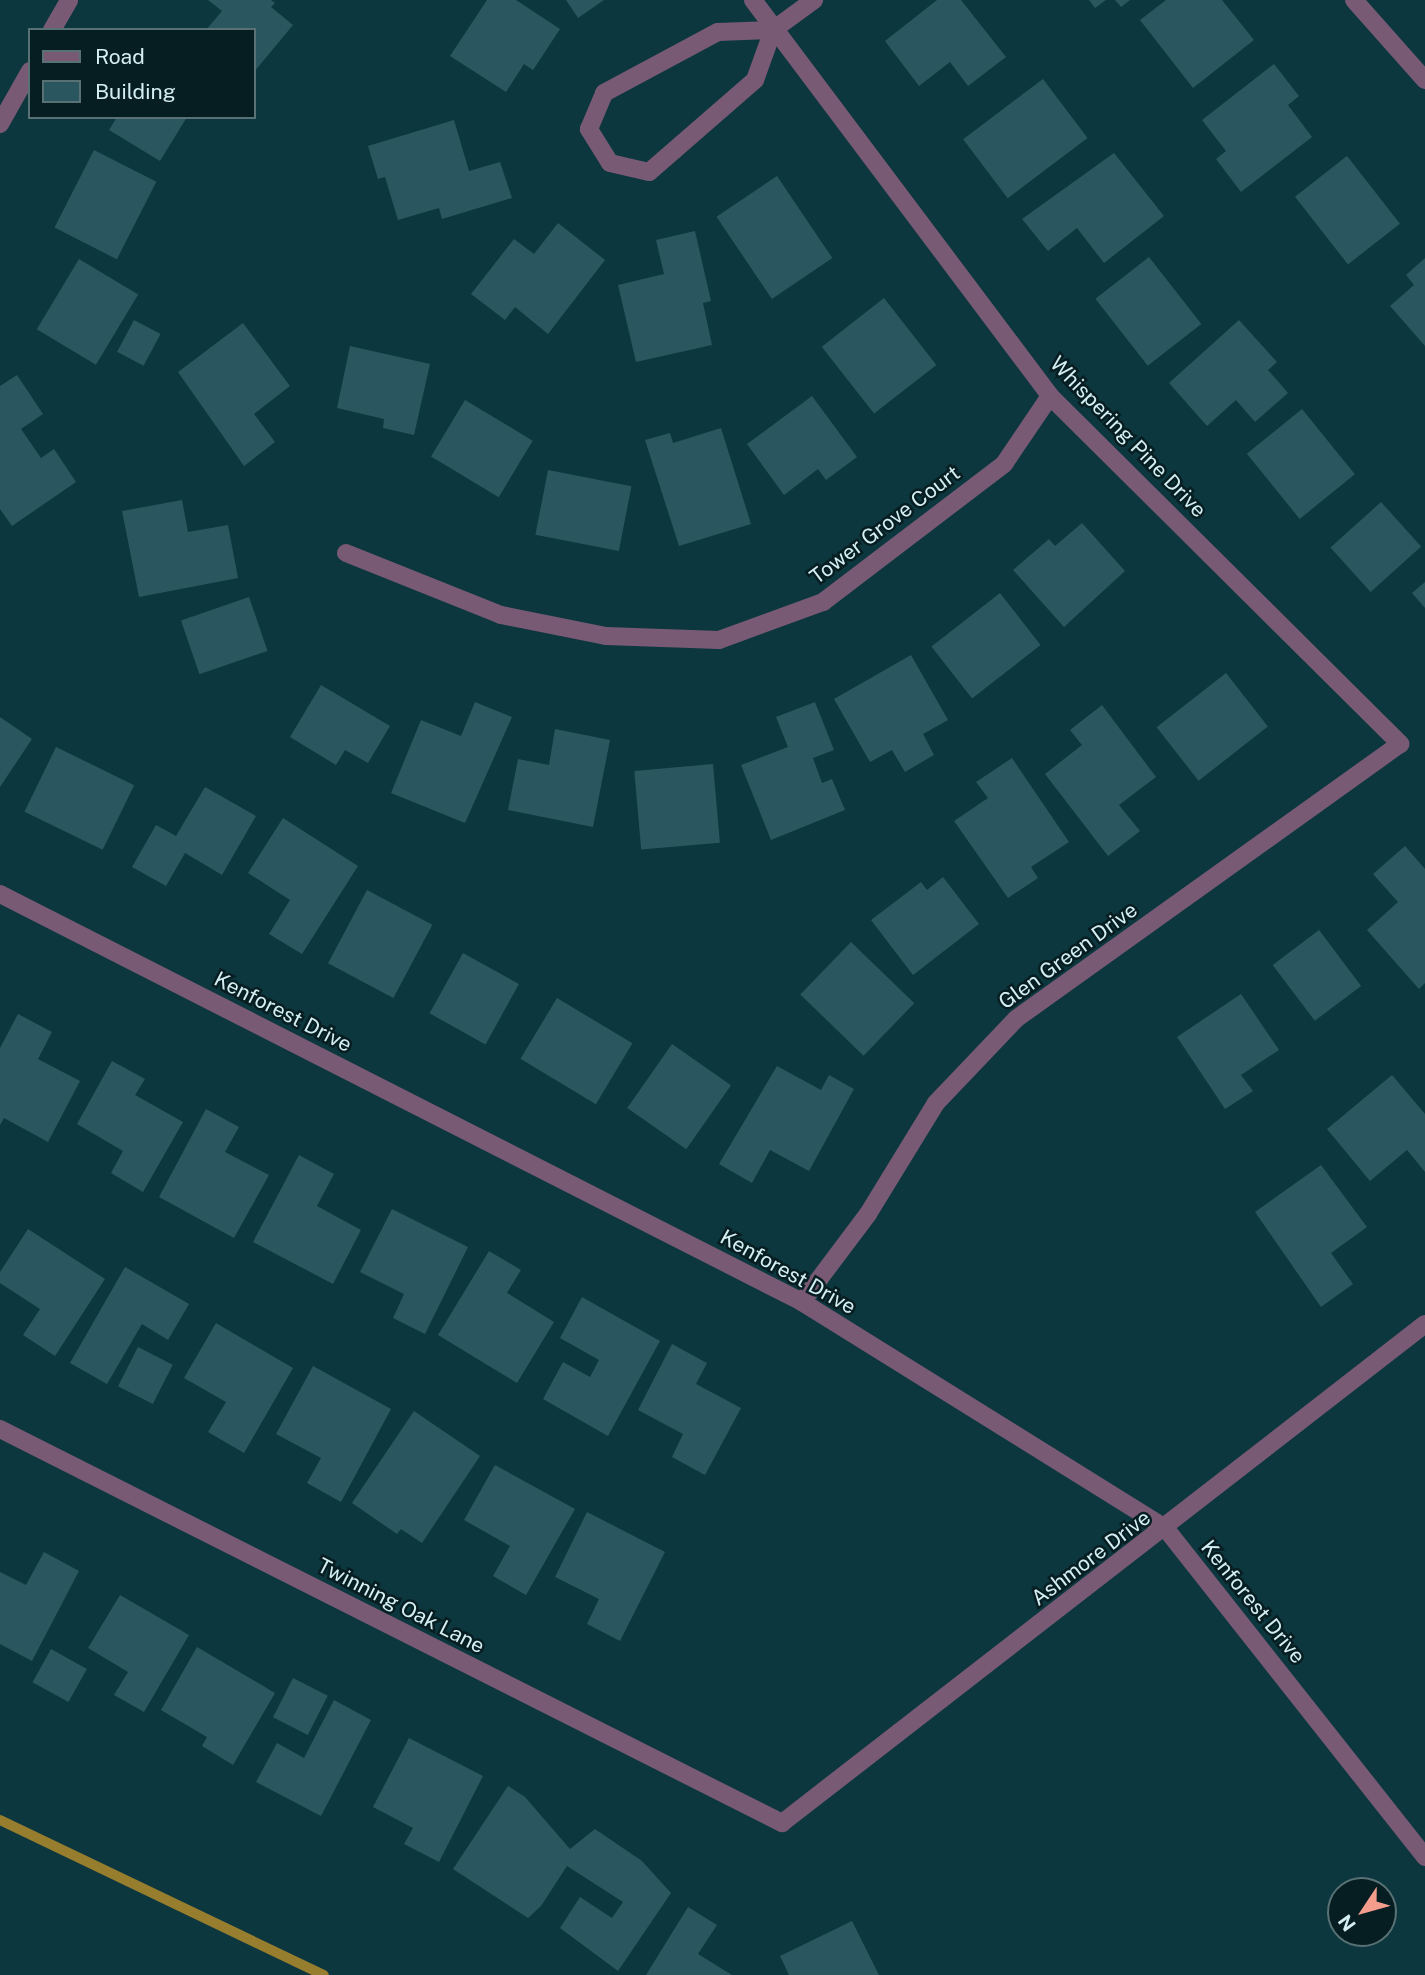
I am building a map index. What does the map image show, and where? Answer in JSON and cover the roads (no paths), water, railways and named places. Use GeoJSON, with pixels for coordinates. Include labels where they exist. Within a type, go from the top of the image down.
{"type":"FeatureCollection","features":[{"type":"Feature","properties":{"kind":"street"},"geometry":{"type":"LineString","coordinates":[[53,28],[69,0]]}},
{"type":"Feature","properties":{"kind":"street","name":"Whispering Pine Drive"},"geometry":{"type":"LineString","coordinates":[[753,0],[1051,396],[1400,744]]}},
{"type":"Feature","properties":{"kind":"street"},"geometry":{"type":"LineString","coordinates":[[773,30],[718,32],[604,93],[589,129],[610,163],[649,172],[755,80],[773,30],[814,0]]}},
{"type":"Feature","properties":{"kind":"street"},"geometry":{"type":"LineString","coordinates":[[1354,0],[1425,80]]}},
{"type":"Feature","properties":{"kind":"street"},"geometry":{"type":"LineString","coordinates":[[0,124],[28,75]]}},
{"type":"Feature","properties":{"kind":"street","name":"Tower Grove Court"},"geometry":{"type":"LineString","coordinates":[[346,554],[502,615],[606,636],[719,640],[823,602],[1004,464],[1051,396]]}},
{"type":"Feature","properties":{"kind":"street","name":"Glen Green Drive"},"geometry":{"type":"LineString","coordinates":[[802,1301],[868,1214],[936,1103],[1016,1019],[1400,744]]}},
{"type":"Feature","properties":{"kind":"street","name":"Kenforest Drive"},"geometry":{"type":"LineString","coordinates":[[0,894],[802,1301],[1166,1530],[1425,1857]]}},
{"type":"Feature","properties":{"kind":"street","name":"Ashmore Drive"},"geometry":{"type":"LineString","coordinates":[[782,1823],[1166,1530],[1425,1324]]}},
{"type":"Feature","properties":{"kind":"street","name":"Twinning Oak Lane"},"geometry":{"type":"LineString","coordinates":[[0,1429],[782,1823]]}},
{"type":"Feature","properties":{"kind":"waterway"},"geometry":{"type":"LineString","coordinates":[[0,1820],[324,1975]]}}]}
